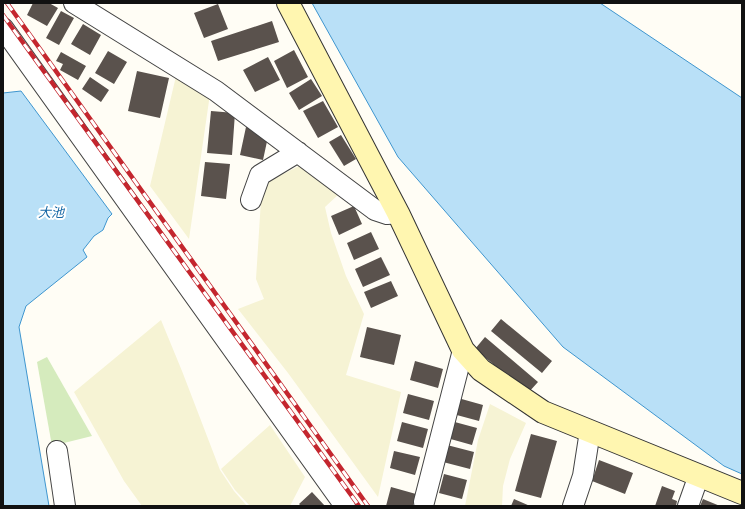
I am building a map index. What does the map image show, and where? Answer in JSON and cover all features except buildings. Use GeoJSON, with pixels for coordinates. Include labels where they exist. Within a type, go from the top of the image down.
{"type":"FeatureCollection","features":[{"type":"Feature","properties":{"kind":"street"},"geometry":{"type":"LineString","coordinates":[[74,3],[216,91],[375,210],[387,214],[398,213]]}},
{"type":"Feature","properties":{"kind":"street"},"geometry":{"type":"LineString","coordinates":[[288,3],[398,213],[463,350],[481,370],[542,412],[742,493]]}},
{"type":"Feature","properties":{"kind":"street"},"geometry":{"type":"LineString","coordinates":[[3,28],[345,506]]}},
{"type":"Feature","properties":{"kind":"street"},"geometry":{"type":"LineString","coordinates":[[251,200],[260,175],[298,152]]}},
{"type":"Feature","properties":{"kind":"street"},"geometry":{"type":"LineString","coordinates":[[424,502],[463,350]]}},
{"type":"Feature","properties":{"kind":"street"},"geometry":{"type":"LineString","coordinates":[[574,506],[583,476],[590,431]]}},
{"type":"Feature","properties":{"kind":"street"},"geometry":{"type":"LineString","coordinates":[[57,451],[65,506]]}},
{"type":"Feature","properties":{"kind":"street"},"geometry":{"type":"LineString","coordinates":[[688,506],[699,475]]}},
{"type":"Feature","properties":{"kind":"shaded area"},"geometry":{"type":"Polygon","coordinates":[[[177,72],[210,94],[189,239],[150,186],[177,72]]]}},
{"type":"Feature","properties":{"kind":"shaded area"},"geometry":{"type":"Polygon","coordinates":[[[303,164],[340,193],[325,207],[331,233],[346,276],[364,314],[346,375],[401,392],[378,497],[288,373],[238,309],[264,299],[256,279],[261,200],[265,183],[303,164]]]}},
{"type":"Feature","properties":{"kind":"shaded area"},"geometry":{"type":"Polygon","coordinates":[[[161,320],[220,470],[234,491],[247,506],[142,506],[124,481],[74,392],[161,320]]]}},
{"type":"Feature","properties":{"kind":"shaded area"},"geometry":{"type":"Polygon","coordinates":[[[490,404],[526,423],[510,459],[503,486],[502,506],[465,506],[478,440],[490,404]]]}},
{"type":"Feature","properties":{"kind":"shaded area"},"geometry":{"type":"Polygon","coordinates":[[[270,425],[305,477],[290,506],[250,506],[235,490],[221,469],[270,425]]]}},
{"type":"Feature","properties":{"kind":"green space"},"geometry":{"type":"Polygon","coordinates":[[[47,357],[92,436],[52,446],[37,362],[47,357]]]}},
{"type":"Feature","properties":{"kind":"water"},"geometry":{"type":"Polygon","coordinates":[[[312,3],[600,3],[742,98],[742,474],[724,466],[563,347],[398,157],[312,3]]]}},
{"type":"Feature","properties":{"kind":"water","name":"大池"},"geometry":{"type":"Polygon","coordinates":[[[21,91],[112,214],[108,218],[103,230],[94,236],[83,250],[87,257],[26,306],[19,327],[49,506],[3,506],[3,93],[21,91]]]}},
{"type":"Feature","properties":{"kind":"railway"},"geometry":{"type":"LineString","coordinates":[[7,3],[368,506]]}},
{"type":"Feature","properties":{"kind":"railway"},"geometry":{"type":"LineString","coordinates":[[3,15],[359,506]]}}]}
